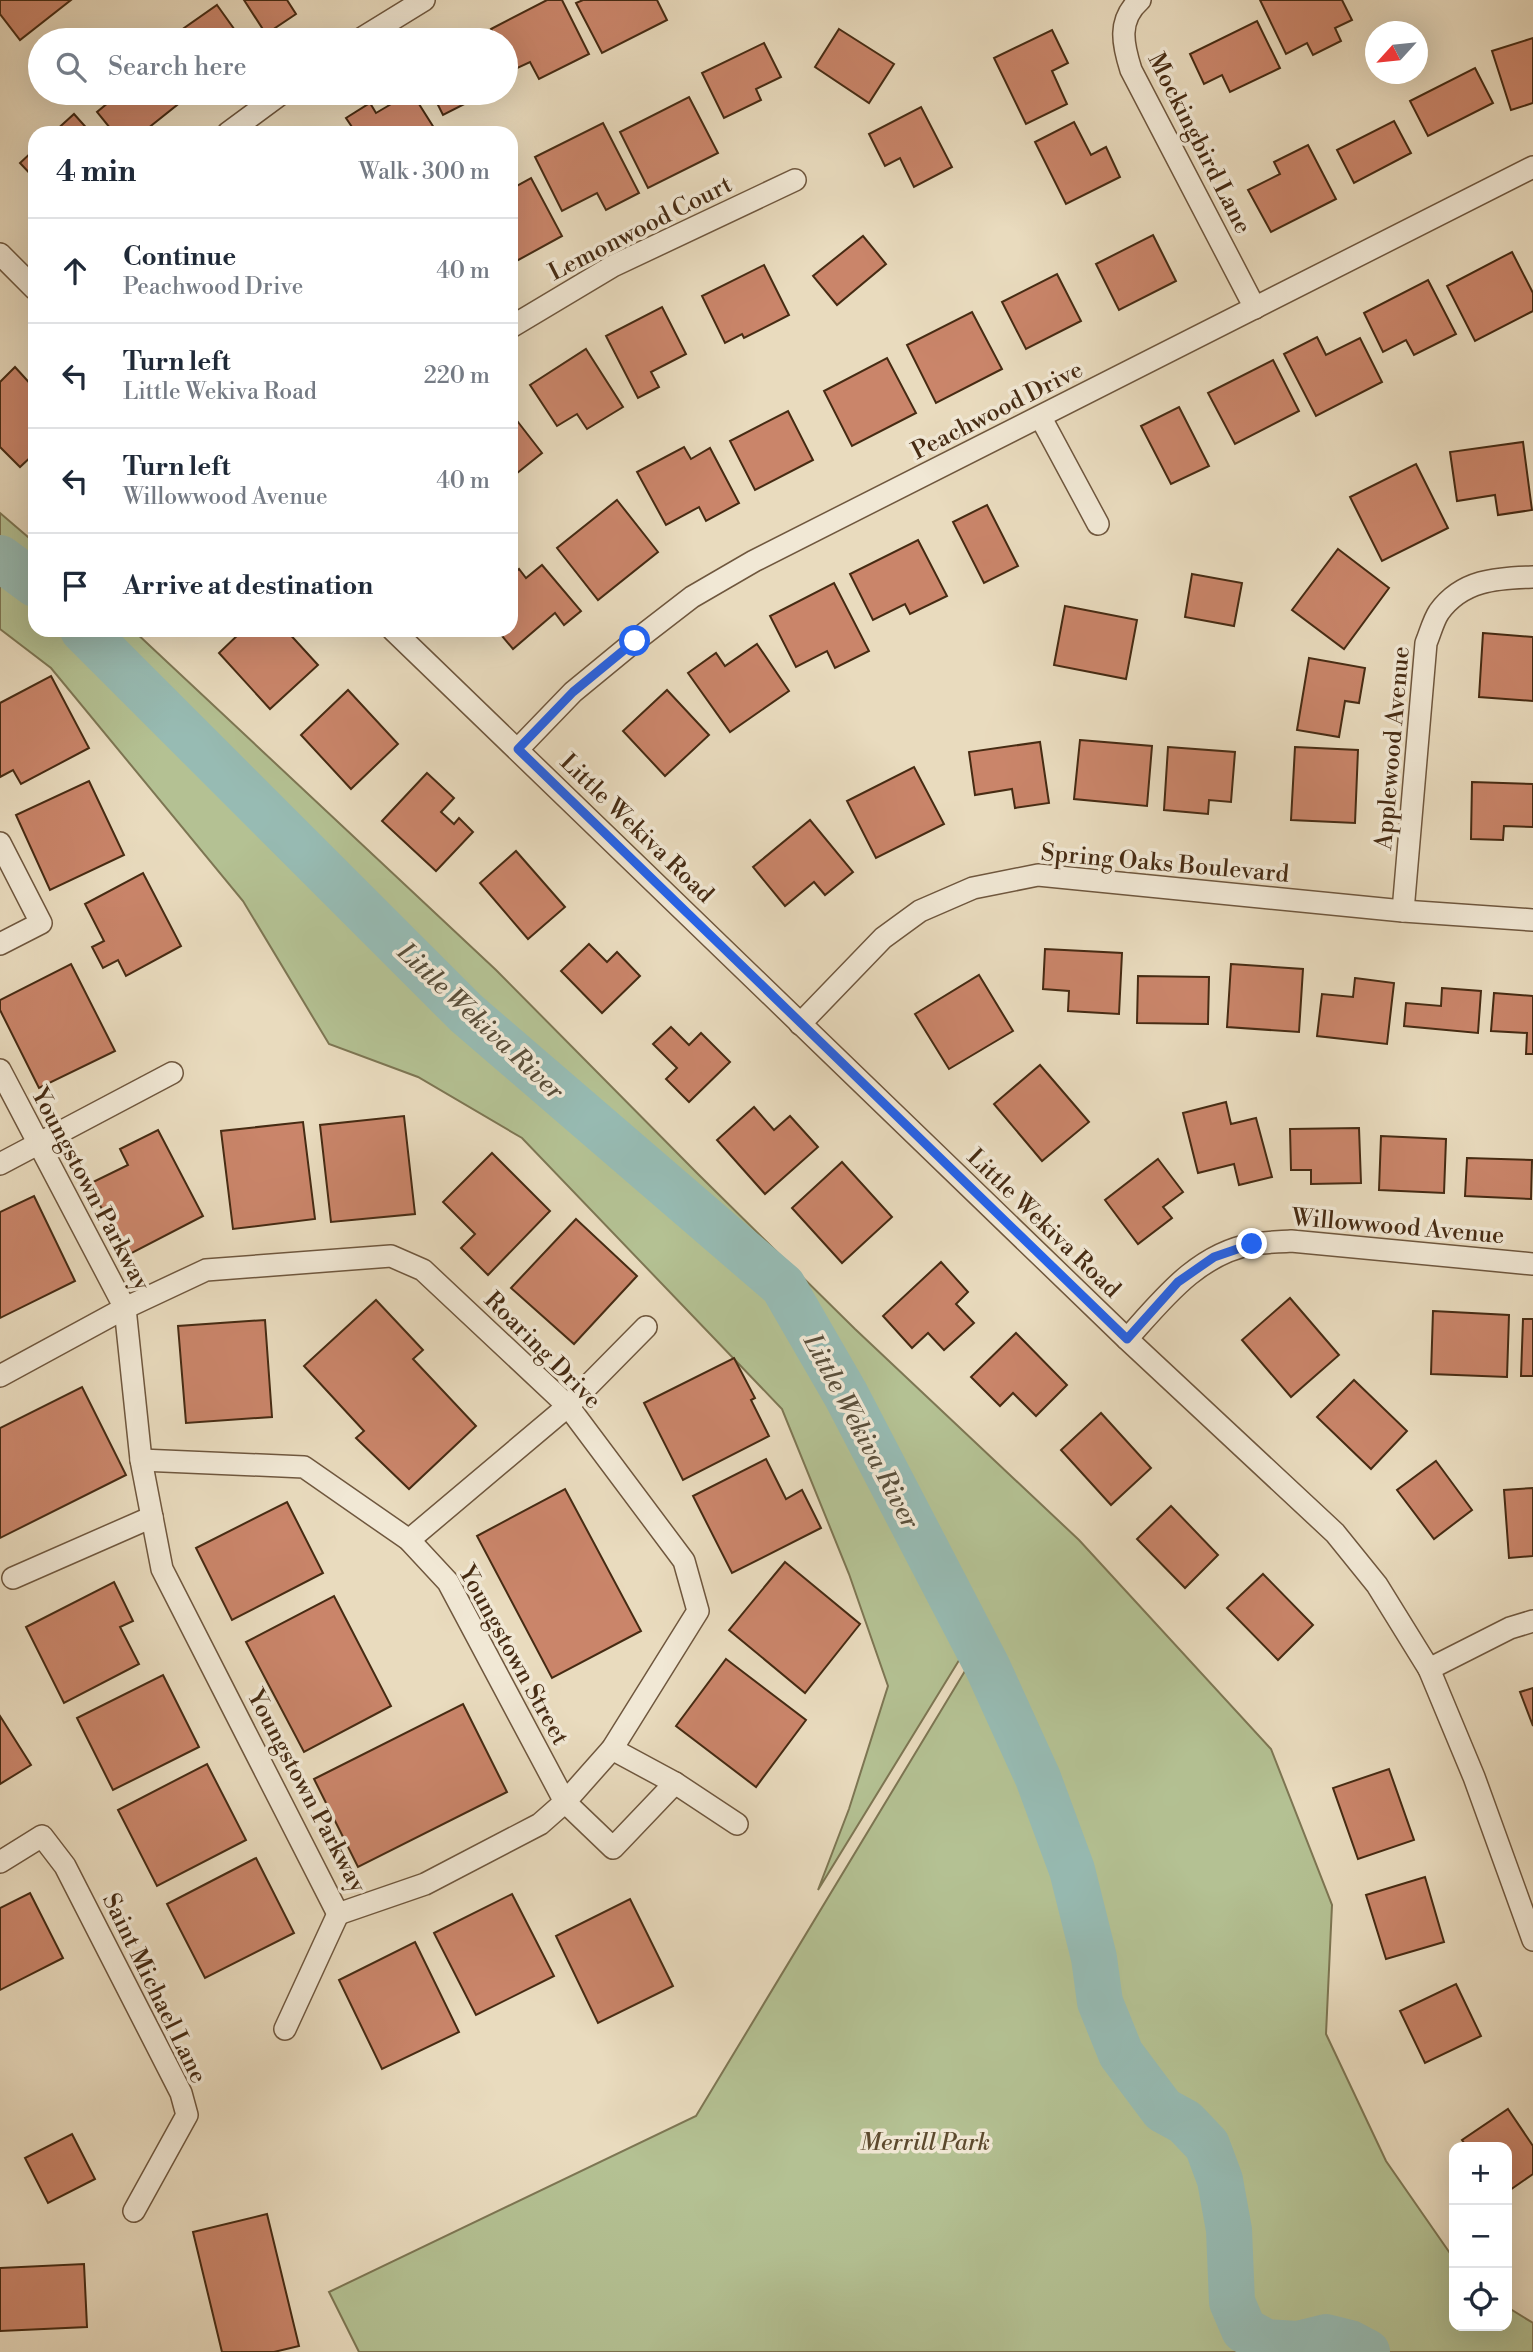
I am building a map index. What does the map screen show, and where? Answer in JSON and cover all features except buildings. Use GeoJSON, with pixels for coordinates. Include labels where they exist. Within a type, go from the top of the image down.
{"type":"FeatureCollection","features":[{"type":"Feature","properties":{"kind":"street"},"geometry":{"type":"LineString","coordinates":[[378,28],[424,0]]}},
{"type":"Feature","properties":{"kind":"street","name":"Mockingbird Lane"},"geometry":{"type":"LineString","coordinates":[[1140,0],[1133,6],[1124,22],[1123,44],[1130,70],[1255,308]]}},
{"type":"Feature","properties":{"kind":"street"},"geometry":{"type":"LineString","coordinates":[[238,126],[266,105]]}},
{"type":"Feature","properties":{"kind":"street","name":"Peachwood Drive"},"geometry":{"type":"LineString","coordinates":[[518,749],[573,692],[692,597],[754,561],[1533,167]]}},
{"type":"Feature","properties":{"kind":"street","name":"Lemonwood Court"},"geometry":{"type":"LineString","coordinates":[[518,323],[613,266],[795,180]]}},
{"type":"Feature","properties":{"kind":"street"},"geometry":{"type":"LineString","coordinates":[[0,254],[28,282]]}},
{"type":"Feature","properties":{"kind":"street"},"geometry":{"type":"LineString","coordinates":[[1041,418],[1098,524]]}},
{"type":"Feature","properties":{"kind":"street","name":"Applewood Avenue"},"geometry":{"type":"LineString","coordinates":[[1403,911],[1426,643],[1437,614],[1458,592],[1495,578],[1533,577]]}},
{"type":"Feature","properties":{"kind":"street","name":"Little Wekiva Road"},"geometry":{"type":"LineString","coordinates":[[400,637],[1127,1339],[1335,1533],[1377,1585],[1429,1669],[1474,1777],[1533,1940]]}},
{"type":"Feature","properties":{"kind":"street"},"geometry":{"type":"LineString","coordinates":[[0,842],[41,923],[0,944]]}},
{"type":"Feature","properties":{"kind":"street","name":"Spring Oaks Boulevard"},"geometry":{"type":"LineString","coordinates":[[800,1024],[883,939],[920,911],[973,888],[1038,875],[1403,911],[1533,920]]}},
{"type":"Feature","properties":{"kind":"street","name":"Youngstown Parkway"},"geometry":{"type":"LineString","coordinates":[[0,1070],[125,1308],[141,1460],[162,1569],[338,1914],[425,1884],[540,1824],[565,1802]]}},
{"type":"Feature","properties":{"kind":"street"},"geometry":{"type":"LineString","coordinates":[[0,1164],[172,1073]]}},
{"type":"Feature","properties":{"kind":"street","name":"Willowwood Avenue"},"geometry":{"type":"LineString","coordinates":[[1127,1339],[1178,1282],[1214,1257],[1252,1244],[1291,1241],[1533,1264]]}},
{"type":"Feature","properties":{"kind":"street","name":"Roaring Drive"},"geometry":{"type":"LineString","coordinates":[[0,1377],[125,1308],[206,1270],[391,1256],[423,1270],[568,1406],[684,1561],[698,1611],[612,1749],[565,1802]]}},
{"type":"Feature","properties":{"kind":"street"},"geometry":{"type":"LineString","coordinates":[[141,1460],[304,1467],[409,1540],[568,1406],[646,1327]]}},
{"type":"Feature","properties":{"kind":"street"},"geometry":{"type":"LineString","coordinates":[[13,1578],[152,1517]]}},
{"type":"Feature","properties":{"kind":"street","name":"Youngstown Street"},"geometry":{"type":"LineString","coordinates":[[409,1540],[448,1582],[565,1802],[613,1848],[675,1783]]}},
{"type":"Feature","properties":{"kind":"street"},"geometry":{"type":"LineString","coordinates":[[1429,1669],[1510,1628],[1533,1621]]}},
{"type":"Feature","properties":{"kind":"street"},"geometry":{"type":"LineString","coordinates":[[612,1749],[675,1783],[737,1824]]}},
{"type":"Feature","properties":{"kind":"street","name":"Saint Michael Lane"},"geometry":{"type":"LineString","coordinates":[[0,1863],[43,1836],[65,1866],[181,2093],[187,2115],[134,2211]]}},
{"type":"Feature","properties":{"kind":"street"},"geometry":{"type":"LineString","coordinates":[[285,2029],[338,1914]]}},
{"type":"Feature","properties":{"kind":"green space"},"geometry":{"type":"Polygon","coordinates":[[[0,513],[28,537],[28,637],[140,637],[496,970],[855,1329],[1079,1540],[1271,1749],[1332,1905],[1326,2034],[1386,2161],[1449,2252],[1449,2331],[1512,2331],[1512,2310],[1533,2323],[1533,2352],[1365,2352],[1333,2335],[1277,2340],[1253,2328],[1240,2296],[1239,2226],[1216,2144],[1174,2107],[1129,2049],[1110,1999],[1073,1863],[1026,1742],[978,1651],[966,1651],[961,1657],[818,1890],[849,1809],[888,1686],[849,1574],[782,1409],[522,1138],[418,1077],[329,1044],[243,901],[51,668],[0,629],[0,513]]]}},
{"type":"Feature","properties":{"kind":"green space","name":"Merrill Park"},"geometry":{"type":"Polygon","coordinates":[[[971,1661],[1015,1747],[1061,1868],[1098,2004],[1118,2055],[1165,2115],[1204,2148],[1227,2230],[1227,2299],[1242,2336],[1273,2352],[359,2352],[329,2292],[696,2116],[971,1661]]]}},
{"type":"Feature","properties":{"kind":"waterway","name":"Little Wekiva River"},"geometry":{"type":"LineString","coordinates":[[0,558],[28,579]]}},
{"type":"Feature","properties":{"kind":"waterway","name":"Little Wekiva River"},"geometry":{"type":"LineString","coordinates":[[90,637],[466,1013],[783,1286],[846,1395],[987,1666],[1038,1778],[1072,1870],[1094,1958],[1100,2002],[1121,2054],[1163,2110],[1185,2122],[1207,2145],[1220,2180],[1229,2230],[1232,2302],[1244,2330],[1266,2342],[1298,2344],[1326,2337],[1350,2343],[1367,2352]]}},
{"type":"Feature","properties":{"kind":"route"},"geometry":{"type":"LineString","coordinates":[[635,641],[573,692],[518,749],[1127,1339],[1178,1282],[1214,1257],[1252,1244]]}}]}
